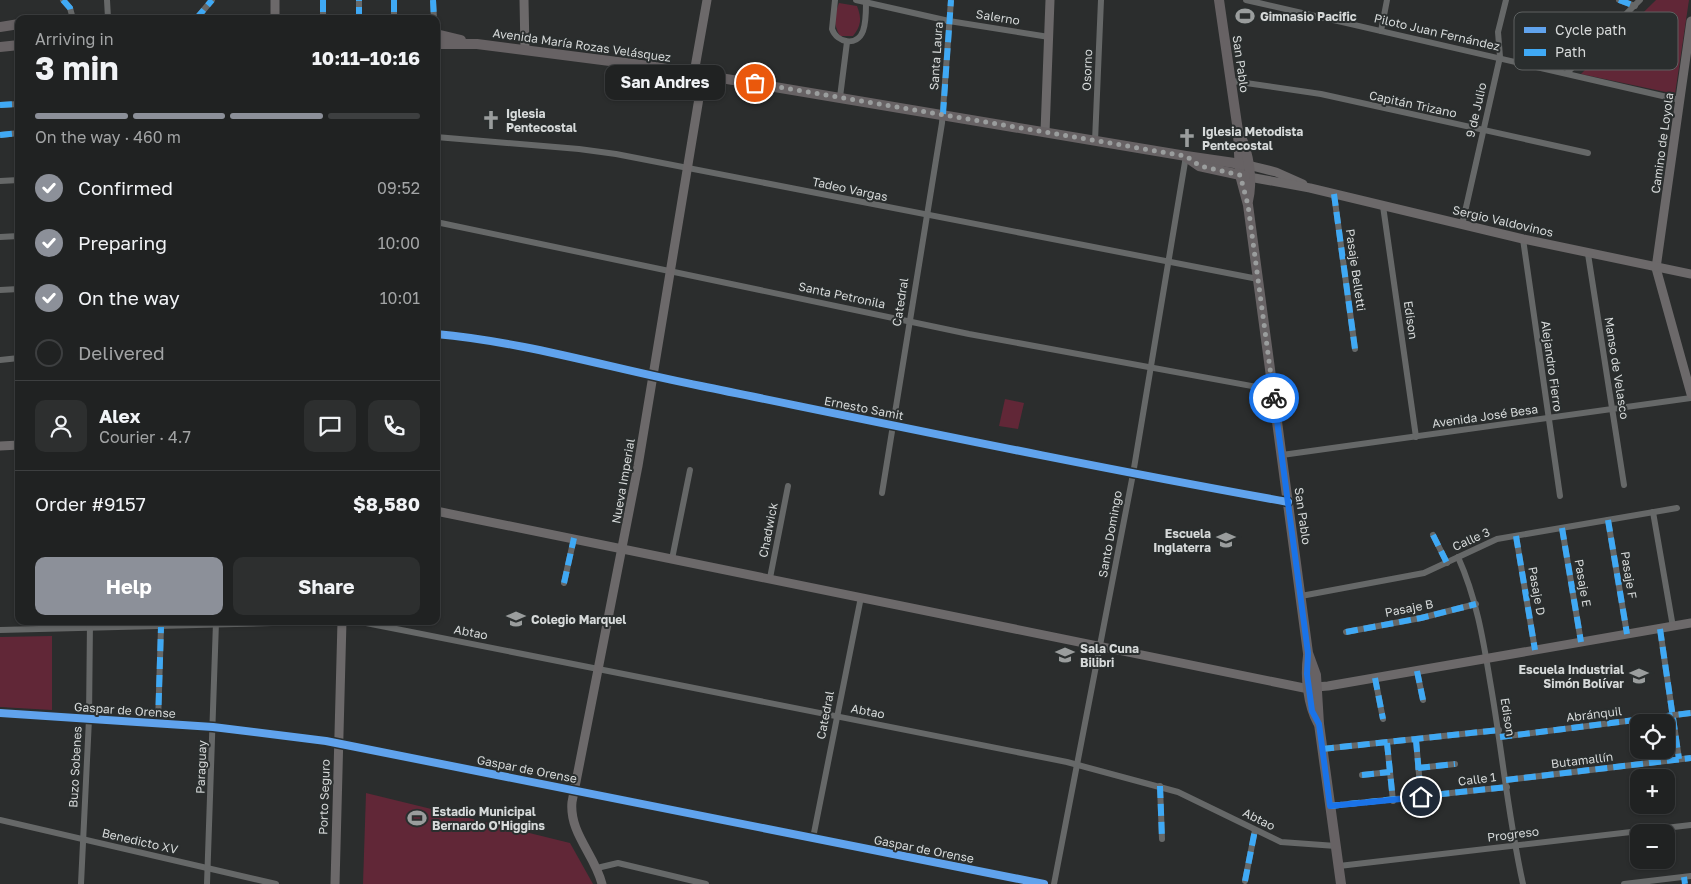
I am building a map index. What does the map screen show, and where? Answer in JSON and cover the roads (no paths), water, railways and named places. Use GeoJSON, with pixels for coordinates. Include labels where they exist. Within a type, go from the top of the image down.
{"type":"FeatureCollection","features":[{"type":"Feature","properties":{"kind":"main road"},"geometry":{"type":"LineString","coordinates":[[275,0],[276,15]]}},
{"type":"Feature","properties":{"kind":"main road"},"geometry":{"type":"LineString","coordinates":[[524,0],[525,50]]}},
{"type":"Feature","properties":{"kind":"main road","name":"Nueva Imperial"},"geometry":{"type":"LineString","coordinates":[[602,884],[597,868],[573,821],[571,807],[623,548],[653,377],[688,167],[707,0]]}},
{"type":"Feature","properties":{"kind":"main road"},"geometry":{"type":"LineString","coordinates":[[1045,132],[1050,0]]}},
{"type":"Feature","properties":{"kind":"main road","name":"San Pablo"},"geometry":{"type":"LineString","coordinates":[[1219,0],[1245,176],[1308,653],[1316,675],[1313,688],[1341,884]]}},
{"type":"Feature","properties":{"kind":"main road","name":"Camino de Loyola"},"geometry":{"type":"LineString","coordinates":[[1656,268],[1680,100],[1688,69],[1691,21]]}},
{"type":"Feature","properties":{"kind":"main road"},"geometry":{"type":"LineString","coordinates":[[0,27],[15,25]]}},
{"type":"Feature","properties":{"kind":"main road","name":"Avenida María Rozas Velásquez"},"geometry":{"type":"LineString","coordinates":[[440,35],[477,44],[698,74],[1243,164]]}},
{"type":"Feature","properties":{"kind":"main road","name":"Avenida María Rozas Velásquez"},"geometry":{"type":"LineString","coordinates":[[440,44],[477,44]]}},
{"type":"Feature","properties":{"kind":"main road"},"geometry":{"type":"LineString","coordinates":[[0,47],[15,45]]}},
{"type":"Feature","properties":{"kind":"main road","name":"Avenida María Rozas Velásquez"},"geometry":{"type":"LineString","coordinates":[[1186,156],[1200,166],[1245,176]]}},
{"type":"Feature","properties":{"kind":"main road","name":"Sergio Valdovinos"},"geometry":{"type":"LineString","coordinates":[[1243,164],[1276,172],[1310,188]]}},
{"type":"Feature","properties":{"kind":"main road","name":"Sergio Valdovinos"},"geometry":{"type":"LineString","coordinates":[[1245,176],[1310,188],[1588,254],[1691,274]]}},
{"type":"Feature","properties":{"kind":"main road"},"geometry":{"type":"LineString","coordinates":[[1656,268],[1691,394]]}},
{"type":"Feature","properties":{"kind":"main road"},"geometry":{"type":"LineString","coordinates":[[0,446],[15,445]]}},
{"type":"Feature","properties":{"kind":"main road"},"geometry":{"type":"LineString","coordinates":[[440,511],[1313,688],[1691,624]]}},
{"type":"Feature","properties":{"kind":"main road","name":"Porto Seguro"},"geometry":{"type":"LineString","coordinates":[[335,884],[342,625]]}},
{"type":"Feature","properties":{"kind":"main road","name":"Gaspar de Orense"},"geometry":{"type":"LineString","coordinates":[[338,743],[1044,884]]}},
{"type":"Feature","properties":{"kind":"street"},"geometry":{"type":"LineString","coordinates":[[63,0],[70,8],[71,15]]}},
{"type":"Feature","properties":{"kind":"street"},"geometry":{"type":"LineString","coordinates":[[107,0],[108,15]]}},
{"type":"Feature","properties":{"kind":"street"},"geometry":{"type":"LineString","coordinates":[[199,15],[212,0]]}},
{"type":"Feature","properties":{"kind":"street"},"geometry":{"type":"LineString","coordinates":[[323,0],[323,15]]}},
{"type":"Feature","properties":{"kind":"street"},"geometry":{"type":"LineString","coordinates":[[359,0],[359,15]]}},
{"type":"Feature","properties":{"kind":"street"},"geometry":{"type":"LineString","coordinates":[[394,0],[394,15]]}},
{"type":"Feature","properties":{"kind":"street"},"geometry":{"type":"LineString","coordinates":[[433,0],[434,15]]}},
{"type":"Feature","properties":{"kind":"street"},"geometry":{"type":"LineString","coordinates":[[835,0],[832,29],[839,39],[847,42],[856,40],[862,33],[866,3]]}},
{"type":"Feature","properties":{"kind":"street","name":"Salerno"},"geometry":{"type":"LineString","coordinates":[[857,0],[949,20],[1049,36]]}},
{"type":"Feature","properties":{"kind":"street","name":"Santa Laura"},"geometry":{"type":"LineString","coordinates":[[943,114],[951,0]]}},
{"type":"Feature","properties":{"kind":"street","name":"Osorno"},"geometry":{"type":"LineString","coordinates":[[1095,140],[1101,0]]}},
{"type":"Feature","properties":{"kind":"street","name":"Piloto Juan Fernández"},"geometry":{"type":"LineString","coordinates":[[1246,0],[1514,60]]}},
{"type":"Feature","properties":{"kind":"street"},"geometry":{"type":"LineString","coordinates":[[1381,31],[1387,0]]}},
{"type":"Feature","properties":{"kind":"street","name":"9 de Julio"},"geometry":{"type":"LineString","coordinates":[[1462,225],[1500,57],[1498,32],[1506,0]]}},
{"type":"Feature","properties":{"kind":"street"},"geometry":{"type":"LineString","coordinates":[[1619,0],[1635,6]]}},
{"type":"Feature","properties":{"kind":"street"},"geometry":{"type":"LineString","coordinates":[[1629,12],[1640,0]]}},
{"type":"Feature","properties":{"kind":"street"},"geometry":{"type":"LineString","coordinates":[[840,97],[847,42]]}},
{"type":"Feature","properties":{"kind":"street","name":"Piloto Juan Fernández"},"geometry":{"type":"LineString","coordinates":[[1554,70],[1680,100]]}},
{"type":"Feature","properties":{"kind":"street"},"geometry":{"type":"LineString","coordinates":[[1567,73],[1570,70]]}},
{"type":"Feature","properties":{"kind":"street","name":"Capitán Trizano"},"geometry":{"type":"LineString","coordinates":[[1232,82],[1310,92],[1588,153]]}},
{"type":"Feature","properties":{"kind":"street"},"geometry":{"type":"LineString","coordinates":[[0,105],[15,104]]}},
{"type":"Feature","properties":{"kind":"street","name":"Catedral"},"geometry":{"type":"LineString","coordinates":[[882,493],[943,114]]}},
{"type":"Feature","properties":{"kind":"street"},"geometry":{"type":"LineString","coordinates":[[0,135],[15,133]]}},
{"type":"Feature","properties":{"kind":"street","name":"Tadeo Vargas"},"geometry":{"type":"LineString","coordinates":[[440,137],[579,149],[688,167],[927,216],[1258,279]]}},
{"type":"Feature","properties":{"kind":"street","name":"Santo Domingo"},"geometry":{"type":"LineString","coordinates":[[1054,884],[1102,646],[1186,156]]}},
{"type":"Feature","properties":{"kind":"street"},"geometry":{"type":"LineString","coordinates":[[0,181],[15,180]]}},
{"type":"Feature","properties":{"kind":"street","name":"Pasaje Belletti"},"geometry":{"type":"LineString","coordinates":[[1334,194],[1355,350]]}},
{"type":"Feature","properties":{"kind":"street","name":"Edison"},"geometry":{"type":"LineString","coordinates":[[1383,206],[1416,437]]}},
{"type":"Feature","properties":{"kind":"street","name":"Santa Petronila"},"geometry":{"type":"LineString","coordinates":[[440,223],[671,270],[910,322],[1273,390]]}},
{"type":"Feature","properties":{"kind":"street"},"geometry":{"type":"LineString","coordinates":[[0,237],[15,236]]}},
{"type":"Feature","properties":{"kind":"street","name":"Alejandro Fierro"},"geometry":{"type":"LineString","coordinates":[[1523,239],[1560,496]]}},
{"type":"Feature","properties":{"kind":"street","name":"Manso de Velasco"},"geometry":{"type":"LineString","coordinates":[[1588,254],[1624,485]]}},
{"type":"Feature","properties":{"kind":"street"},"geometry":{"type":"LineString","coordinates":[[0,290],[15,289]]}},
{"type":"Feature","properties":{"kind":"street","name":"Ernesto Samit"},"geometry":{"type":"LineString","coordinates":[[440,335],[510,344],[653,377],[1133,474],[1288,502]]}},
{"type":"Feature","properties":{"kind":"street"},"geometry":{"type":"LineString","coordinates":[[0,360],[15,358]]}},
{"type":"Feature","properties":{"kind":"street","name":"Avenida José Besa"},"geometry":{"type":"LineString","coordinates":[[1282,455],[1691,398]]}},
{"type":"Feature","properties":{"kind":"street"},"geometry":{"type":"LineString","coordinates":[[672,558],[690,470]]}},
{"type":"Feature","properties":{"kind":"street","name":"Chadwick"},"geometry":{"type":"LineString","coordinates":[[770,578],[788,486]]}},
{"type":"Feature","properties":{"kind":"street","name":"Calle 3"},"geometry":{"type":"LineString","coordinates":[[1301,596],[1424,573],[1490,542],[1677,508]]}},
{"type":"Feature","properties":{"kind":"street"},"geometry":{"type":"LineString","coordinates":[[1653,512],[1673,627]]}},
{"type":"Feature","properties":{"kind":"street","name":"Pasaje F"},"geometry":{"type":"LineString","coordinates":[[1608,520],[1627,634]]}},
{"type":"Feature","properties":{"kind":"street","name":"Pasaje E"},"geometry":{"type":"LineString","coordinates":[[1562,528],[1581,642]]}},
{"type":"Feature","properties":{"kind":"street"},"geometry":{"type":"LineString","coordinates":[[1433,535],[1447,563]]}},
{"type":"Feature","properties":{"kind":"street","name":"Pasaje D"},"geometry":{"type":"LineString","coordinates":[[1516,536],[1535,650]]}},
{"type":"Feature","properties":{"kind":"street"},"geometry":{"type":"LineString","coordinates":[[564,584],[574,538]]}},
{"type":"Feature","properties":{"kind":"street","name":"Edison"},"geometry":{"type":"LineString","coordinates":[[1458,557],[1476,604],[1487,659],[1507,784],[1514,845],[1523,884]]}},
{"type":"Feature","properties":{"kind":"street","name":"Catedral"},"geometry":{"type":"LineString","coordinates":[[813,838],[862,597]]}},
{"type":"Feature","properties":{"kind":"street","name":"Pasaje B"},"geometry":{"type":"LineString","coordinates":[[1346,632],[1426,617],[1476,604]]}},
{"type":"Feature","properties":{"kind":"street"},"geometry":{"type":"LineString","coordinates":[[0,630],[90,625],[161,627],[188,625]]}},
{"type":"Feature","properties":{"kind":"street","name":"Buzo Sobenes"},"geometry":{"type":"LineString","coordinates":[[81,884],[89,719],[90,625]]}},
{"type":"Feature","properties":{"kind":"street","name":"Paraguay"},"geometry":{"type":"LineString","coordinates":[[207,884],[216,625]]}},
{"type":"Feature","properties":{"kind":"street","name":"Abtao"},"geometry":{"type":"LineString","coordinates":[[376,625],[837,716],[1077,766],[1160,786],[1189,797],[1281,842],[1336,846]]}},
{"type":"Feature","properties":{"kind":"street"},"geometry":{"type":"LineString","coordinates":[[158,723],[161,627]]}},
{"type":"Feature","properties":{"kind":"street"},"geometry":{"type":"LineString","coordinates":[[1660,629],[1674,714]]}},
{"type":"Feature","properties":{"kind":"street"},"geometry":{"type":"LineString","coordinates":[[1417,671],[1423,700]]}},
{"type":"Feature","properties":{"kind":"street"},"geometry":{"type":"LineString","coordinates":[[1375,678],[1383,719]]}},
{"type":"Feature","properties":{"kind":"street","name":"Gaspar de Orense"},"geometry":{"type":"LineString","coordinates":[[0,713],[213,727],[338,743]]}},
{"type":"Feature","properties":{"kind":"street","name":"Abránquil"},"geometry":{"type":"LineString","coordinates":[[1675,716],[1691,713]]}},
{"type":"Feature","properties":{"kind":"street","name":"Abránquil"},"geometry":{"type":"LineString","coordinates":[[1499,734],[1630,721]]}},
{"type":"Feature","properties":{"kind":"street"},"geometry":{"type":"LineString","coordinates":[[1675,723],[1680,759]]}},
{"type":"Feature","properties":{"kind":"street"},"geometry":{"type":"LineString","coordinates":[[1322,749],[1499,734]]}},
{"type":"Feature","properties":{"kind":"street"},"geometry":{"type":"LineString","coordinates":[[1416,740],[1421,797]]}},
{"type":"Feature","properties":{"kind":"street"},"geometry":{"type":"LineString","coordinates":[[1388,743],[1394,801]]}},
{"type":"Feature","properties":{"kind":"street","name":"Butamallín"},"geometry":{"type":"LineString","coordinates":[[1507,784],[1691,758]]}},
{"type":"Feature","properties":{"kind":"street"},"geometry":{"type":"LineString","coordinates":[[1418,768],[1456,764]]}},
{"type":"Feature","properties":{"kind":"street"},"geometry":{"type":"LineString","coordinates":[[1362,776],[1390,772]]}},
{"type":"Feature","properties":{"kind":"street","name":"Calle 1"},"geometry":{"type":"LineString","coordinates":[[1330,806],[1394,801],[1507,784]]}},
{"type":"Feature","properties":{"kind":"street"},"geometry":{"type":"LineString","coordinates":[[1160,786],[1162,839]]}},
{"type":"Feature","properties":{"kind":"street","name":"Benedicto XV"},"geometry":{"type":"LineString","coordinates":[[0,820],[276,884]]}},
{"type":"Feature","properties":{"kind":"street","name":"Progreso"},"geometry":{"type":"LineString","coordinates":[[1339,866],[1691,825]]}},
{"type":"Feature","properties":{"kind":"street"},"geometry":{"type":"LineString","coordinates":[[1245,881],[1255,830]]}},
{"type":"Feature","properties":{"kind":"street"},"geometry":{"type":"LineString","coordinates":[[597,868],[618,863],[706,884]]}},
{"type":"Feature","properties":{"kind":"street"},"geometry":{"type":"LineString","coordinates":[[1624,884],[1687,879]]}},
{"type":"Feature","properties":{"kind":"place","name":"Gimnasio Pacific"},"geometry":{"type":"Point","coordinates":[1245,16]}},
{"type":"Feature","properties":{"kind":"place","name":"San Andres"},"geometry":{"type":"Point","coordinates":[755,83]}},
{"type":"Feature","properties":{"kind":"place","name":"Iglesia Pentecostal"},"geometry":{"type":"Point","coordinates":[491,120]}},
{"type":"Feature","properties":{"kind":"place","name":"Iglesia Metodista Pentecostal"},"geometry":{"type":"Point","coordinates":[1187,138]}},
{"type":"Feature","properties":{"kind":"place","name":"Escuela Inglaterra"},"geometry":{"type":"Point","coordinates":[1226,540]}},
{"type":"Feature","properties":{"kind":"place","name":"Colegio Marquel"},"geometry":{"type":"Point","coordinates":[516,619]}},
{"type":"Feature","properties":{"kind":"place","name":"Sala Cuna Bilibri"},"geometry":{"type":"Point","coordinates":[1065,655]}},
{"type":"Feature","properties":{"kind":"place","name":"Escuela Industrial Simón Bolívar"},"geometry":{"type":"Point","coordinates":[1639,676]}},
{"type":"Feature","properties":{"kind":"place","name":"Estadio Municipal Bernardo O'Higgins"},"geometry":{"type":"Point","coordinates":[417,818]}}]}
